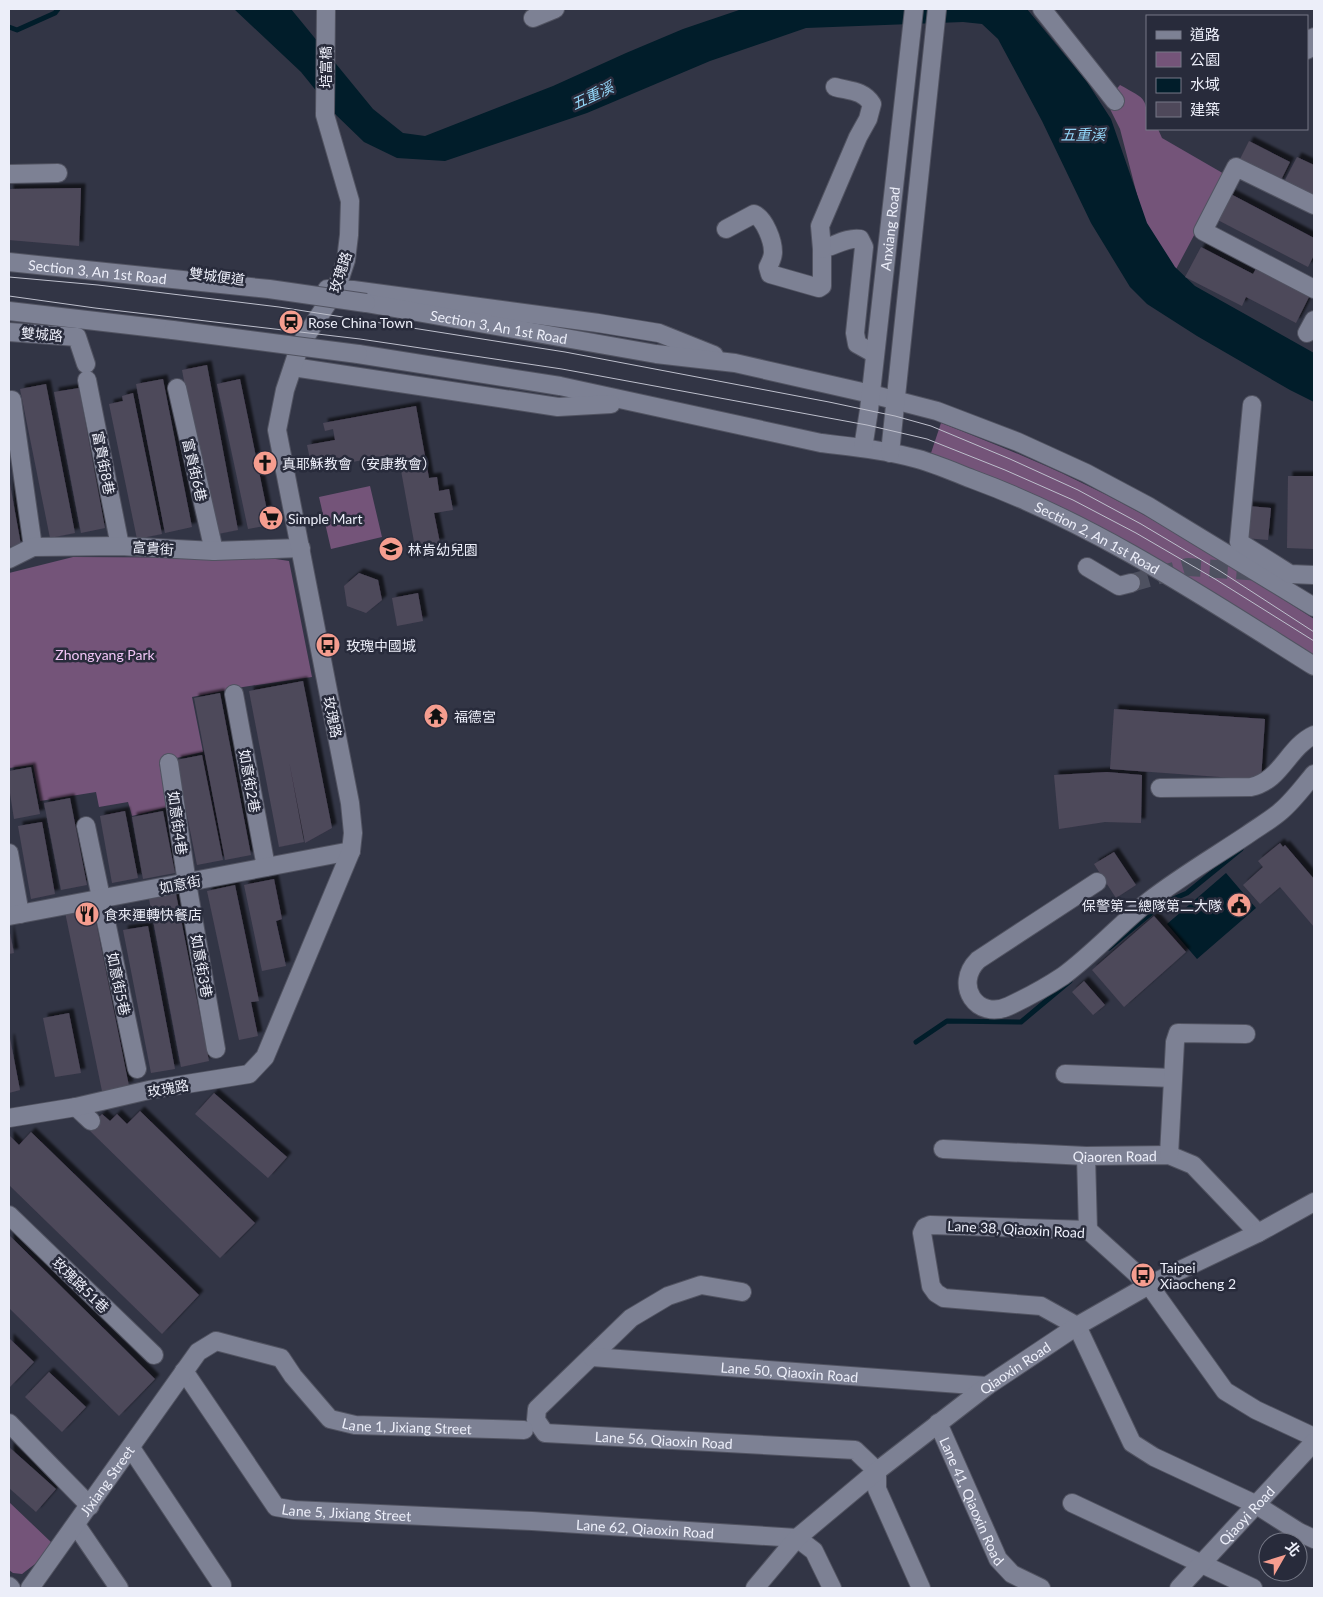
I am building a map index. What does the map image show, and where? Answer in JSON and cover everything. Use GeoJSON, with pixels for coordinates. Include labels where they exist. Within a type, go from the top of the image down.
{"type":"FeatureCollection","features":[{"type":"Feature","properties":{"kind":"street"},"geometry":{"type":"LineString","coordinates":[[533,18],[555,9]]}},
{"type":"Feature","properties":{"kind":"street","name":"Anxiang Road"},"geometry":{"type":"LineString","coordinates":[[863,448],[914,9]]}},
{"type":"Feature","properties":{"kind":"street","name":"Anxiang Road"},"geometry":{"type":"LineString","coordinates":[[890,453],[936,9]]}},
{"type":"Feature","properties":{"kind":"street"},"geometry":{"type":"LineString","coordinates":[[1042,9],[1114,100]]}},
{"type":"Feature","properties":{"kind":"street","name":"培富橋"},"geometry":{"type":"LineString","coordinates":[[325,13],[325,115]]}},
{"type":"Feature","properties":{"kind":"street"},"geometry":{"type":"LineString","coordinates":[[1308,48],[1314,37]]}},
{"type":"Feature","properties":{"kind":"street"},"geometry":{"type":"LineString","coordinates":[[726,229],[754,214],[758,216],[764,225],[772,246],[773,255],[768,267],[770,274],[818,288],[822,286],[820,226],[858,137],[868,119],[872,104],[869,99],[857,91],[834,87]]}},
{"type":"Feature","properties":{"kind":"street","name":"玫瑰路"},"geometry":{"type":"LineString","coordinates":[[9,1118],[76,1107],[149,1090],[249,1074],[265,1057],[351,850],[353,833],[350,803],[277,430],[285,390],[300,345],[336,290],[346,260],[350,235],[350,201],[325,115]]}},
{"type":"Feature","properties":{"kind":"street"},"geometry":{"type":"LineString","coordinates":[[1314,206],[1236,167],[1203,231],[1314,290]]}},
{"type":"Feature","properties":{"kind":"street"},"geometry":{"type":"LineString","coordinates":[[9,174],[58,173]]}},
{"type":"Feature","properties":{"kind":"street"},"geometry":{"type":"LineString","coordinates":[[822,249],[852,238],[860,240],[864,247],[855,333],[857,344],[875,354]]}},
{"type":"Feature","properties":{"kind":"street","name":"雙城便道"},"geometry":{"type":"LineString","coordinates":[[9,253],[336,290],[353,290],[588,321],[659,333],[735,363]]}},
{"type":"Feature","properties":{"kind":"street","name":"Section 3, An 1st Road"},"geometry":{"type":"LineString","coordinates":[[9,262],[269,289],[366,303],[656,354],[735,363],[896,400]]}},
{"type":"Feature","properties":{"kind":"street"},"geometry":{"type":"LineString","coordinates":[[9,311],[358,354],[560,386],[821,442],[863,448]]}},
{"type":"Feature","properties":{"kind":"street","name":"雙城路"},"geometry":{"type":"LineString","coordinates":[[9,332],[77,337],[87,372]]}},
{"type":"Feature","properties":{"kind":"street"},"geometry":{"type":"LineString","coordinates":[[292,367],[558,407],[633,402]]}},
{"type":"Feature","properties":{"kind":"street","name":"富貴街8巷"},"geometry":{"type":"LineString","coordinates":[[87,372],[120,546]]}},
{"type":"Feature","properties":{"kind":"street","name":"富貴街6巷"},"geometry":{"type":"LineString","coordinates":[[177,388],[214,552]]}},
{"type":"Feature","properties":{"kind":"street"},"geometry":{"type":"LineString","coordinates":[[12,400],[33,548]]}},
{"type":"Feature","properties":{"kind":"street"},"geometry":{"type":"LineString","coordinates":[[896,400],[945,414],[1018,442],[1086,473],[1148,506],[1314,607]]}},
{"type":"Feature","properties":{"kind":"street"},"geometry":{"type":"LineString","coordinates":[[1252,405],[1239,542],[1290,574],[1314,575]]}},
{"type":"Feature","properties":{"kind":"street","name":"Section 2, An 1st Road"},"geometry":{"type":"LineString","coordinates":[[863,448],[919,459],[997,488],[1066,518],[1150,565],[1314,666]]}},
{"type":"Feature","properties":{"kind":"street","name":"富貴街"},"geometry":{"type":"LineString","coordinates":[[9,559],[33,548],[120,546],[214,552],[300,548]]}},
{"type":"Feature","properties":{"kind":"street"},"geometry":{"type":"LineString","coordinates":[[1087,567],[1119,586],[1131,583]]}},
{"type":"Feature","properties":{"kind":"street","name":"如意街2巷"},"geometry":{"type":"LineString","coordinates":[[234,694],[266,868]]}},
{"type":"Feature","properties":{"kind":"street"},"geometry":{"type":"LineString","coordinates":[[1160,788],[1251,787],[1261,785],[1275,774],[1299,745],[1314,735]]}},
{"type":"Feature","properties":{"kind":"street","name":"如意街4巷"},"geometry":{"type":"LineString","coordinates":[[169,763],[187,883]]}},
{"type":"Feature","properties":{"kind":"street"},"geometry":{"type":"LineString","coordinates":[[1097,882],[978,960],[968,976],[967,986],[971,996],[978,1004],[987,1009],[998,1010],[1009,1006],[1062,976],[1150,901],[1281,811],[1314,774]]}},
{"type":"Feature","properties":{"kind":"street","name":"如意街5巷"},"geometry":{"type":"LineString","coordinates":[[86,826],[137,1069]]}},
{"type":"Feature","properties":{"kind":"street","name":"如意街"},"geometry":{"type":"LineString","coordinates":[[14,915],[266,868],[351,850]]}},
{"type":"Feature","properties":{"kind":"street"},"geometry":{"type":"LineString","coordinates":[[9,853],[14,915]]}},
{"type":"Feature","properties":{"kind":"street","name":"如意街3巷"},"geometry":{"type":"LineString","coordinates":[[187,883],[216,1049]]}},
{"type":"Feature","properties":{"kind":"street"},"geometry":{"type":"LineString","coordinates":[[1169,1155],[1175,1042],[1178,1033],[1246,1034]]}},
{"type":"Feature","properties":{"kind":"street"},"geometry":{"type":"LineString","coordinates":[[1065,1074],[1173,1078]]}},
{"type":"Feature","properties":{"kind":"street"},"geometry":{"type":"LineString","coordinates":[[76,1107],[91,1121]]}},
{"type":"Feature","properties":{"kind":"street","name":"Qiaoren Road"},"geometry":{"type":"LineString","coordinates":[[943,1149],[1086,1156],[1169,1155],[1194,1165],[1258,1233]]}},
{"type":"Feature","properties":{"kind":"street"},"geometry":{"type":"LineString","coordinates":[[1086,1156],[1088,1230]]}},
{"type":"Feature","properties":{"kind":"street","name":"Qiaoxin Road"},"geometry":{"type":"LineString","coordinates":[[755,1588],[797,1538],[877,1470],[987,1386],[1077,1326],[1149,1284],[1258,1233],[1314,1202]]}},
{"type":"Feature","properties":{"kind":"street","name":"玫瑰路51巷"},"geometry":{"type":"LineString","coordinates":[[9,1215],[154,1355]]}},
{"type":"Feature","properties":{"kind":"street","name":"Lane 38, Qiaoxin Road"},"geometry":{"type":"LineString","coordinates":[[1077,1326],[1041,1306],[944,1298],[936,1293],[931,1286],[922,1233],[925,1227],[930,1224],[1088,1230],[1149,1284],[1225,1391],[1256,1410],[1314,1437]]}},
{"type":"Feature","properties":{"kind":"street"},"geometry":{"type":"LineString","coordinates":[[592,1357],[631,1318],[668,1296],[701,1285],[742,1292]]}},
{"type":"Feature","properties":{"kind":"street"},"geometry":{"type":"LineString","coordinates":[[1077,1326],[1132,1443],[1154,1457],[1255,1504],[1299,1532],[1314,1539]]}},
{"type":"Feature","properties":{"kind":"street","name":"Lane 1, Jixiang Street"},"geometry":{"type":"LineString","coordinates":[[184,1371],[198,1352],[216,1341],[281,1358],[293,1376],[330,1419],[355,1425],[524,1430]]}},
{"type":"Feature","properties":{"kind":"street","name":"Lane 50, Qiaoxin Road"},"geometry":{"type":"LineString","coordinates":[[592,1357],[987,1386]]}},
{"type":"Feature","properties":{"kind":"street","name":"Lane 56, Qiaoxin Road"},"geometry":{"type":"LineString","coordinates":[[592,1357],[537,1409],[536,1420],[545,1433],[855,1450],[877,1470]]}},
{"type":"Feature","properties":{"kind":"street","name":"Jixiang Street"},"geometry":{"type":"LineString","coordinates":[[30,1588],[184,1371]]}},
{"type":"Feature","properties":{"kind":"street","name":"Lane 5, Jixiang Street"},"geometry":{"type":"LineString","coordinates":[[184,1371],[276,1507],[294,1510],[492,1519]]}},
{"type":"Feature","properties":{"kind":"street"},"geometry":{"type":"LineString","coordinates":[[9,1423],[90,1506]]}},
{"type":"Feature","properties":{"kind":"street","name":"Lane 41, Qiaoxin Road"},"geometry":{"type":"LineString","coordinates":[[938,1423],[998,1560],[1012,1574],[1042,1588]]}},
{"type":"Feature","properties":{"kind":"street","name":"Qiaoyi Road"},"geometry":{"type":"LineString","coordinates":[[1179,1588],[1314,1442]]}},
{"type":"Feature","properties":{"kind":"street"},"geometry":{"type":"LineString","coordinates":[[131,1448],[222,1585]]}},
{"type":"Feature","properties":{"kind":"street"},"geometry":{"type":"LineString","coordinates":[[877,1470],[877,1489],[921,1588]]}},
{"type":"Feature","properties":{"kind":"street"},"geometry":{"type":"LineString","coordinates":[[1072,1503],[1253,1588]]}},
{"type":"Feature","properties":{"kind":"street","name":"Lane 62, Qiaoxin Road"},"geometry":{"type":"LineString","coordinates":[[492,1519],[797,1538]]}},
{"type":"Feature","properties":{"kind":"street"},"geometry":{"type":"LineString","coordinates":[[76,1525],[119,1588]]}},
{"type":"Feature","properties":{"kind":"street"},"geometry":{"type":"LineString","coordinates":[[797,1538],[814,1551],[832,1588]]}},
{"type":"Feature","properties":{"kind":"green space"},"geometry":{"type":"Polygon","coordinates":[[[1120,85],[1136,94],[1146,105],[1146,130],[1158,130],[1162,138],[1226,175],[1174,273],[1166,271],[1142,214],[1120,129],[1106,101],[1120,85]]]}},
{"type":"Feature","properties":{"kind":"green space"},"geometry":{"type":"Polygon","coordinates":[[[941,423],[993,443],[1109,496],[1227,564],[1314,619],[1314,656],[1000,481],[931,453],[941,423]]]}},
{"type":"Feature","properties":{"kind":"green space"},"geometry":{"type":"Polygon","coordinates":[[[370,486],[382,537],[331,549],[319,497],[370,486]]]}},
{"type":"Feature","properties":{"kind":"green space","name":"Zhongyang Park"},"geometry":{"type":"Polygon","coordinates":[[[73,557],[269,558],[289,561],[312,677],[192,697],[203,752],[159,762],[168,807],[132,816],[128,802],[99,807],[96,792],[40,801],[33,765],[9,768],[9,573],[73,557]]]}},
{"type":"Feature","properties":{"kind":"green space"},"geometry":{"type":"Polygon","coordinates":[[[9,1502],[52,1543],[35,1564],[22,1574],[13,1573],[9,1570],[9,1502]]]}},
{"type":"Feature","properties":{"kind":"water","name":"五重溪"},"geometry":{"type":"Polygon","coordinates":[[[234,9],[291,9],[373,109],[403,133],[425,136],[553,86],[683,29],[742,9],[1027,9],[1087,82],[1111,119],[1147,223],[1175,267],[1195,286],[1314,353],[1314,402],[1197,336],[1147,304],[1130,287],[1091,223],[1042,121],[998,39],[982,24],[963,22],[806,28],[710,61],[587,113],[445,161],[397,158],[364,142],[335,114],[301,72],[234,9]]]}},
{"type":"Feature","properties":{"kind":"water"},"geometry":{"type":"Polygon","coordinates":[[[1226,873],[1256,908],[1197,959],[1167,924],[1226,873]]]}},
{"type":"Feature","properties":{"kind":"building"},"geometry":{"type":"Polygon","coordinates":[[[1249,141],[1290,162],[1279,184],[1238,163],[1249,141]]]}},
{"type":"Feature","properties":{"kind":"building"},"geometry":{"type":"Polygon","coordinates":[[[1297,157],[1314,165],[1314,197],[1284,182],[1297,157]]]}},
{"type":"Feature","properties":{"kind":"building"},"geometry":{"type":"Polygon","coordinates":[[[81,188],[79,246],[9,240],[9,189],[81,188]]]}},
{"type":"Feature","properties":{"kind":"building"},"geometry":{"type":"Polygon","coordinates":[[[1225,191],[1314,238],[1314,255],[1308,267],[1212,217],[1225,191]]]}},
{"type":"Feature","properties":{"kind":"building"},"geometry":{"type":"Polygon","coordinates":[[[1201,247],[1253,274],[1258,265],[1311,293],[1296,323],[1246,297],[1242,306],[1185,277],[1201,247]]]}},
{"type":"Feature","properties":{"kind":"building"},"geometry":{"type":"Polygon","coordinates":[[[207,365],[238,530],[213,535],[182,370],[207,365]]]}},
{"type":"Feature","properties":{"kind":"building"},"geometry":{"type":"Polygon","coordinates":[[[163,379],[192,527],[165,533],[136,384],[163,379]]]}},
{"type":"Feature","properties":{"kind":"building"},"geometry":{"type":"Polygon","coordinates":[[[240,379],[270,525],[248,529],[217,384],[240,379]]]}},
{"type":"Feature","properties":{"kind":"building"},"geometry":{"type":"Polygon","coordinates":[[[46,384],[75,533],[50,538],[20,389],[46,384]]]}},
{"type":"Feature","properties":{"kind":"building"},"geometry":{"type":"Polygon","coordinates":[[[79,388],[105,528],[81,533],[54,392],[79,388]]]}},
{"type":"Feature","properties":{"kind":"building"},"geometry":{"type":"Polygon","coordinates":[[[133,393],[162,534],[137,539],[109,404],[123,401],[122,396],[133,393]]]}},
{"type":"Feature","properties":{"kind":"building"},"geometry":{"type":"Polygon","coordinates":[[[416,406],[429,478],[437,477],[439,491],[449,489],[453,510],[434,513],[440,543],[415,547],[398,454],[312,469],[307,445],[335,440],[333,429],[325,431],[323,423],[416,406]]]}},
{"type":"Feature","properties":{"kind":"building"},"geometry":{"type":"Polygon","coordinates":[[[1288,476],[1314,476],[1314,549],[1287,548],[1288,476]]]}},
{"type":"Feature","properties":{"kind":"building"},"geometry":{"type":"Polygon","coordinates":[[[9,485],[21,545],[9,547],[9,485]]]}},
{"type":"Feature","properties":{"kind":"building"},"geometry":{"type":"Polygon","coordinates":[[[1248,506],[1271,508],[1268,540],[1245,538],[1248,506]]]}},
{"type":"Feature","properties":{"kind":"building"},"geometry":{"type":"Polygon","coordinates":[[[359,573],[378,580],[382,600],[366,613],[347,606],[344,586],[359,573]]]}},
{"type":"Feature","properties":{"kind":"building"},"geometry":{"type":"Polygon","coordinates":[[[418,593],[423,621],[397,626],[392,598],[418,593]]]}},
{"type":"Feature","properties":{"kind":"building"},"geometry":{"type":"Polygon","coordinates":[[[303,681],[332,828],[305,843],[289,761],[304,842],[279,847],[249,691],[303,681]]]}},
{"type":"Feature","properties":{"kind":"building"},"geometry":{"type":"Polygon","coordinates":[[[220,693],[251,855],[225,860],[194,698],[220,693]]]}},
{"type":"Feature","properties":{"kind":"building"},"geometry":{"type":"Polygon","coordinates":[[[1114,709],[1265,719],[1261,780],[1110,769],[1114,709]]]}},
{"type":"Feature","properties":{"kind":"building"},"geometry":{"type":"Polygon","coordinates":[[[202,755],[223,860],[197,865],[176,760],[202,755]]]}},
{"type":"Feature","properties":{"kind":"building"},"geometry":{"type":"Polygon","coordinates":[[[31,767],[40,814],[14,819],[9,787],[9,771],[31,767]]]}},
{"type":"Feature","properties":{"kind":"building"},"geometry":{"type":"Polygon","coordinates":[[[1107,772],[1142,775],[1141,823],[1105,822],[1059,829],[1054,775],[1107,772]]]}},
{"type":"Feature","properties":{"kind":"building"},"geometry":{"type":"Polygon","coordinates":[[[70,798],[87,885],[61,890],[44,803],[70,798]]]}},
{"type":"Feature","properties":{"kind":"building"},"geometry":{"type":"Polygon","coordinates":[[[125,811],[138,878],[112,883],[100,816],[125,811]]]}},
{"type":"Feature","properties":{"kind":"building"},"geometry":{"type":"Polygon","coordinates":[[[163,811],[175,873],[143,879],[132,817],[163,811]]]}},
{"type":"Feature","properties":{"kind":"building"},"geometry":{"type":"Polygon","coordinates":[[[42,822],[55,894],[31,899],[18,826],[42,822]]]}},
{"type":"Feature","properties":{"kind":"building"},"geometry":{"type":"Polygon","coordinates":[[[1280,843],[1283,847],[1285,845],[1314,879],[1314,927],[1280,887],[1260,904],[1243,885],[1263,867],[1258,861],[1280,843]]]}},
{"type":"Feature","properties":{"kind":"building"},"geometry":{"type":"Polygon","coordinates":[[[1114,852],[1136,885],[1116,898],[1094,864],[1114,852]]]}},
{"type":"Feature","properties":{"kind":"building"},"geometry":{"type":"Polygon","coordinates":[[[274,879],[282,919],[276,921],[286,966],[262,971],[244,885],[274,879]]]}},
{"type":"Feature","properties":{"kind":"building"},"geometry":{"type":"Polygon","coordinates":[[[235,885],[259,1001],[251,1002],[258,1036],[239,1040],[207,891],[235,885]]]}},
{"type":"Feature","properties":{"kind":"building"},"geometry":{"type":"Polygon","coordinates":[[[176,894],[209,1061],[181,1067],[149,899],[176,894]]]}},
{"type":"Feature","properties":{"kind":"building"},"geometry":{"type":"Polygon","coordinates":[[[93,907],[129,1086],[102,1091],[65,912],[93,907]]]}},
{"type":"Feature","properties":{"kind":"building"},"geometry":{"type":"Polygon","coordinates":[[[1154,916],[1186,952],[1124,1007],[1092,970],[1154,916]]]}},
{"type":"Feature","properties":{"kind":"building"},"geometry":{"type":"Polygon","coordinates":[[[148,926],[175,1069],[151,1073],[123,930],[148,926]]]}},
{"type":"Feature","properties":{"kind":"building"},"geometry":{"type":"Polygon","coordinates":[[[9,928],[14,953],[9,954],[9,928]]]}},
{"type":"Feature","properties":{"kind":"building"},"geometry":{"type":"Polygon","coordinates":[[[1084,981],[1105,1005],[1093,1015],[1072,992],[1084,981]]]}},
{"type":"Feature","properties":{"kind":"building"},"geometry":{"type":"Polygon","coordinates":[[[69,1013],[81,1073],[55,1077],[43,1018],[69,1013]]]}},
{"type":"Feature","properties":{"kind":"building"},"geometry":{"type":"Polygon","coordinates":[[[9,1039],[20,1090],[9,1093],[9,1039]]]}},
{"type":"Feature","properties":{"kind":"building"},"geometry":{"type":"Polygon","coordinates":[[[214,1093],[287,1157],[268,1178],[195,1114],[214,1093]]]}},
{"type":"Feature","properties":{"kind":"building"},"geometry":{"type":"Polygon","coordinates":[[[140,1111],[255,1223],[220,1258],[88,1129],[102,1114],[110,1121],[117,1114],[127,1124],[140,1111]]]}},
{"type":"Feature","properties":{"kind":"building"},"geometry":{"type":"Polygon","coordinates":[[[31,1132],[199,1295],[162,1334],[9,1185],[9,1135],[19,1145],[31,1132]]]}},
{"type":"Feature","properties":{"kind":"building"},"geometry":{"type":"Polygon","coordinates":[[[9,1235],[155,1379],[119,1416],[9,1308],[9,1235]]]}},
{"type":"Feature","properties":{"kind":"building"},"geometry":{"type":"Polygon","coordinates":[[[9,1338],[34,1362],[10,1387],[9,1386],[9,1338]]]}},
{"type":"Feature","properties":{"kind":"building"},"geometry":{"type":"Polygon","coordinates":[[[49,1372],[86,1407],[62,1432],[25,1397],[49,1372]]]}},
{"type":"Feature","properties":{"kind":"building"},"geometry":{"type":"Polygon","coordinates":[[[9,1447],[56,1489],[36,1512],[9,1488],[9,1447]]]}},
{"type":"Feature","properties":{"kind":"waterway"},"geometry":{"type":"LineString","coordinates":[[9,27],[17,30],[55,13],[58,9]]}},
{"type":"Feature","properties":{"kind":"waterway"},"geometry":{"type":"LineString","coordinates":[[1109,948],[1162,904],[1187,893],[1241,849]]}},
{"type":"Feature","properties":{"kind":"waterway"},"geometry":{"type":"LineString","coordinates":[[916,1042],[947,1021],[1021,1022],[1070,981]]}},
{"type":"Feature","properties":{"kind":"tunnel"},"geometry":{"type":"LineString","coordinates":[[1131,583],[1188,567],[1261,572]]}},
{"type":"Feature","properties":{"kind":"tram line"},"geometry":{"type":"LineString","coordinates":[[9,277],[98,285],[279,307],[565,352],[895,416],[931,426],[1078,490],[1141,524],[1220,571],[1314,632]]}},
{"type":"Feature","properties":{"kind":"tram line"},"geometry":{"type":"LineString","coordinates":[[9,296],[360,339],[562,369],[867,425],[927,439],[1073,500],[1136,533],[1215,579],[1314,641]]}},
{"type":"Feature","properties":{"kind":"place","name":"Rose China Town"},"geometry":{"type":"Point","coordinates":[291,322]}},
{"type":"Feature","properties":{"kind":"place","name":"真耶穌教會（安康教會）"},"geometry":{"type":"Point","coordinates":[265,463]}},
{"type":"Feature","properties":{"kind":"place","name":"Simple Mart"},"geometry":{"type":"Point","coordinates":[271,518]}},
{"type":"Feature","properties":{"kind":"place","name":"林肯幼兒園"},"geometry":{"type":"Point","coordinates":[391,549]}},
{"type":"Feature","properties":{"kind":"place","name":"玫瑰中國城"},"geometry":{"type":"Point","coordinates":[328,645]}},
{"type":"Feature","properties":{"kind":"place","name":"福德宮"},"geometry":{"type":"Point","coordinates":[436,716]}},
{"type":"Feature","properties":{"kind":"place","name":"保警第二總隊第二大隊"},"geometry":{"type":"Point","coordinates":[1239,905]}},
{"type":"Feature","properties":{"kind":"place","name":"食來運轉快餐店"},"geometry":{"type":"Point","coordinates":[87,914]}},
{"type":"Feature","properties":{"kind":"place","name":"Taipei Xiaocheng 2"},"geometry":{"type":"Point","coordinates":[1143,1275]}}]}
